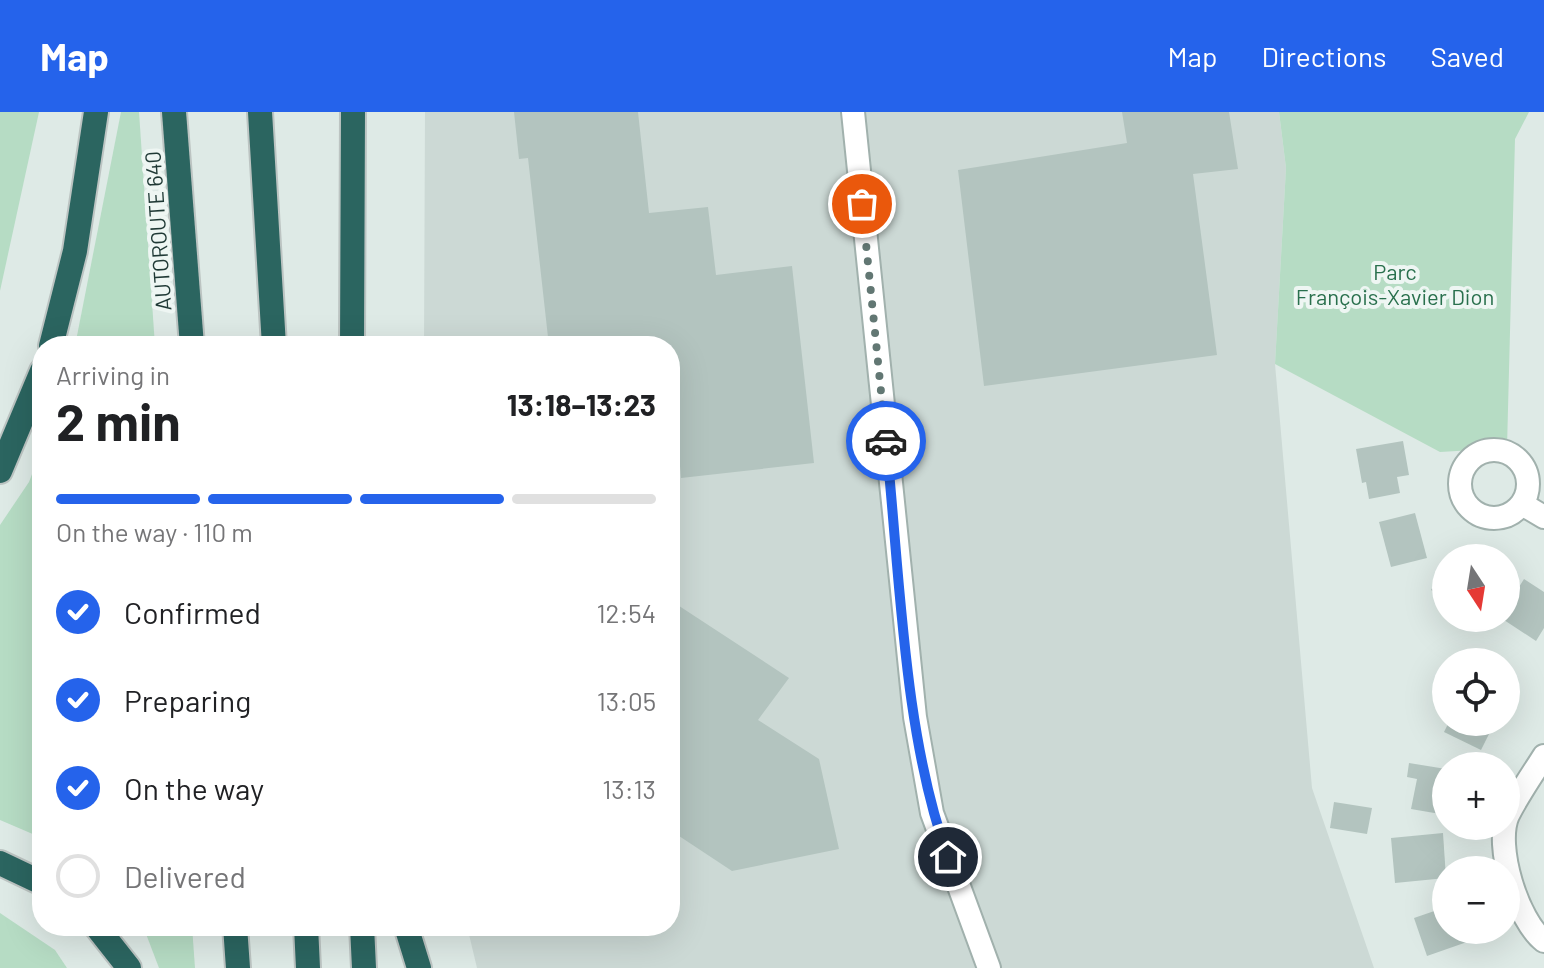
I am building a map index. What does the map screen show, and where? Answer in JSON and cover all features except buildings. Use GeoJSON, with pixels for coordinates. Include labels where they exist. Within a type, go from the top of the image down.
{"type":"FeatureCollection","features":[{"type":"Feature","properties":{"kind":"highway"},"geometry":{"type":"LineString","coordinates":[[54,336],[75,251],[96,112]]}},
{"type":"Feature","properties":{"kind":"highway","name":"AUTOROUTE 640"},"geometry":{"type":"LineString","coordinates":[[174,112],[191,336]]}},
{"type":"Feature","properties":{"kind":"highway"},"geometry":{"type":"LineString","coordinates":[[260,112],[273,336]]}},
{"type":"Feature","properties":{"kind":"highway"},"geometry":{"type":"LineString","coordinates":[[352,336],[353,112]]}},
{"type":"Feature","properties":{"kind":"highway"},"geometry":{"type":"LineString","coordinates":[[0,471],[32,395]]}},
{"type":"Feature","properties":{"kind":"highway"},"geometry":{"type":"LineString","coordinates":[[0,863],[32,878]]}},
{"type":"Feature","properties":{"kind":"highway"},"geometry":{"type":"LineString","coordinates":[[104,936],[129,968]]}},
{"type":"Feature","properties":{"kind":"highway"},"geometry":{"type":"LineString","coordinates":[[236,936],[238,968]]}},
{"type":"Feature","properties":{"kind":"highway"},"geometry":{"type":"LineString","coordinates":[[306,936],[308,968]]}},
{"type":"Feature","properties":{"kind":"highway"},"geometry":{"type":"LineString","coordinates":[[362,936],[364,968]]}},
{"type":"Feature","properties":{"kind":"highway"},"geometry":{"type":"LineString","coordinates":[[409,936],[419,968]]}},
{"type":"Feature","properties":{"kind":"street"},"geometry":{"type":"LineString","coordinates":[[853,112],[915,717],[932,813],[989,968]]}},
{"type":"Feature","properties":{"kind":"street"},"geometry":{"type":"LineString","coordinates":[[1522,504],[1544,517]]}},
{"type":"Feature","properties":{"kind":"street"},"geometry":{"type":"LineString","coordinates":[[1544,756],[1507,818],[1507,876],[1531,931],[1544,941]]}},
{"type":"Feature","properties":{"kind":"shaded area"},"geometry":{"type":"Polygon","coordinates":[[[425,112],[1279,112],[1286,168],[1275,364],[1312,788],[1374,968],[477,968],[469,936],[680,936],[680,336],[424,336],[425,112]]]}},
{"type":"Feature","properties":{"kind":"green space"},"geometry":{"type":"Polygon","coordinates":[[[0,112],[39,112],[0,291],[0,112]]]}},
{"type":"Feature","properties":{"kind":"green space"},"geometry":{"type":"Polygon","coordinates":[[[121,112],[139,112],[154,336],[77,336],[121,112]]]}},
{"type":"Feature","properties":{"kind":"green space","name":"Parc François-Xavier Dion"},"geometry":{"type":"Polygon","coordinates":[[[1279,112],[1529,112],[1515,139],[1507,448],[1440,452],[1275,364],[1286,168],[1279,112]]]}},
{"type":"Feature","properties":{"kind":"green space"},"geometry":{"type":"Polygon","coordinates":[[[32,474],[32,834],[0,820],[0,525],[32,474]]]}},
{"type":"Feature","properties":{"kind":"green space"},"geometry":{"type":"Polygon","coordinates":[[[0,913],[55,950],[67,968],[0,968],[0,913]]]}},
{"type":"Feature","properties":{"kind":"green space"},"geometry":{"type":"Polygon","coordinates":[[[147,936],[193,936],[195,968],[159,968],[147,936]]]}},
{"type":"Feature","properties":{"kind":"way so far"},"geometry":{"type":"LineString","coordinates":[[862,204],[886,441]]}},
{"type":"Feature","properties":{"kind":"route"},"geometry":{"type":"LineString","coordinates":[[886,441],[915,717],[932,813],[948,857]]}}]}
